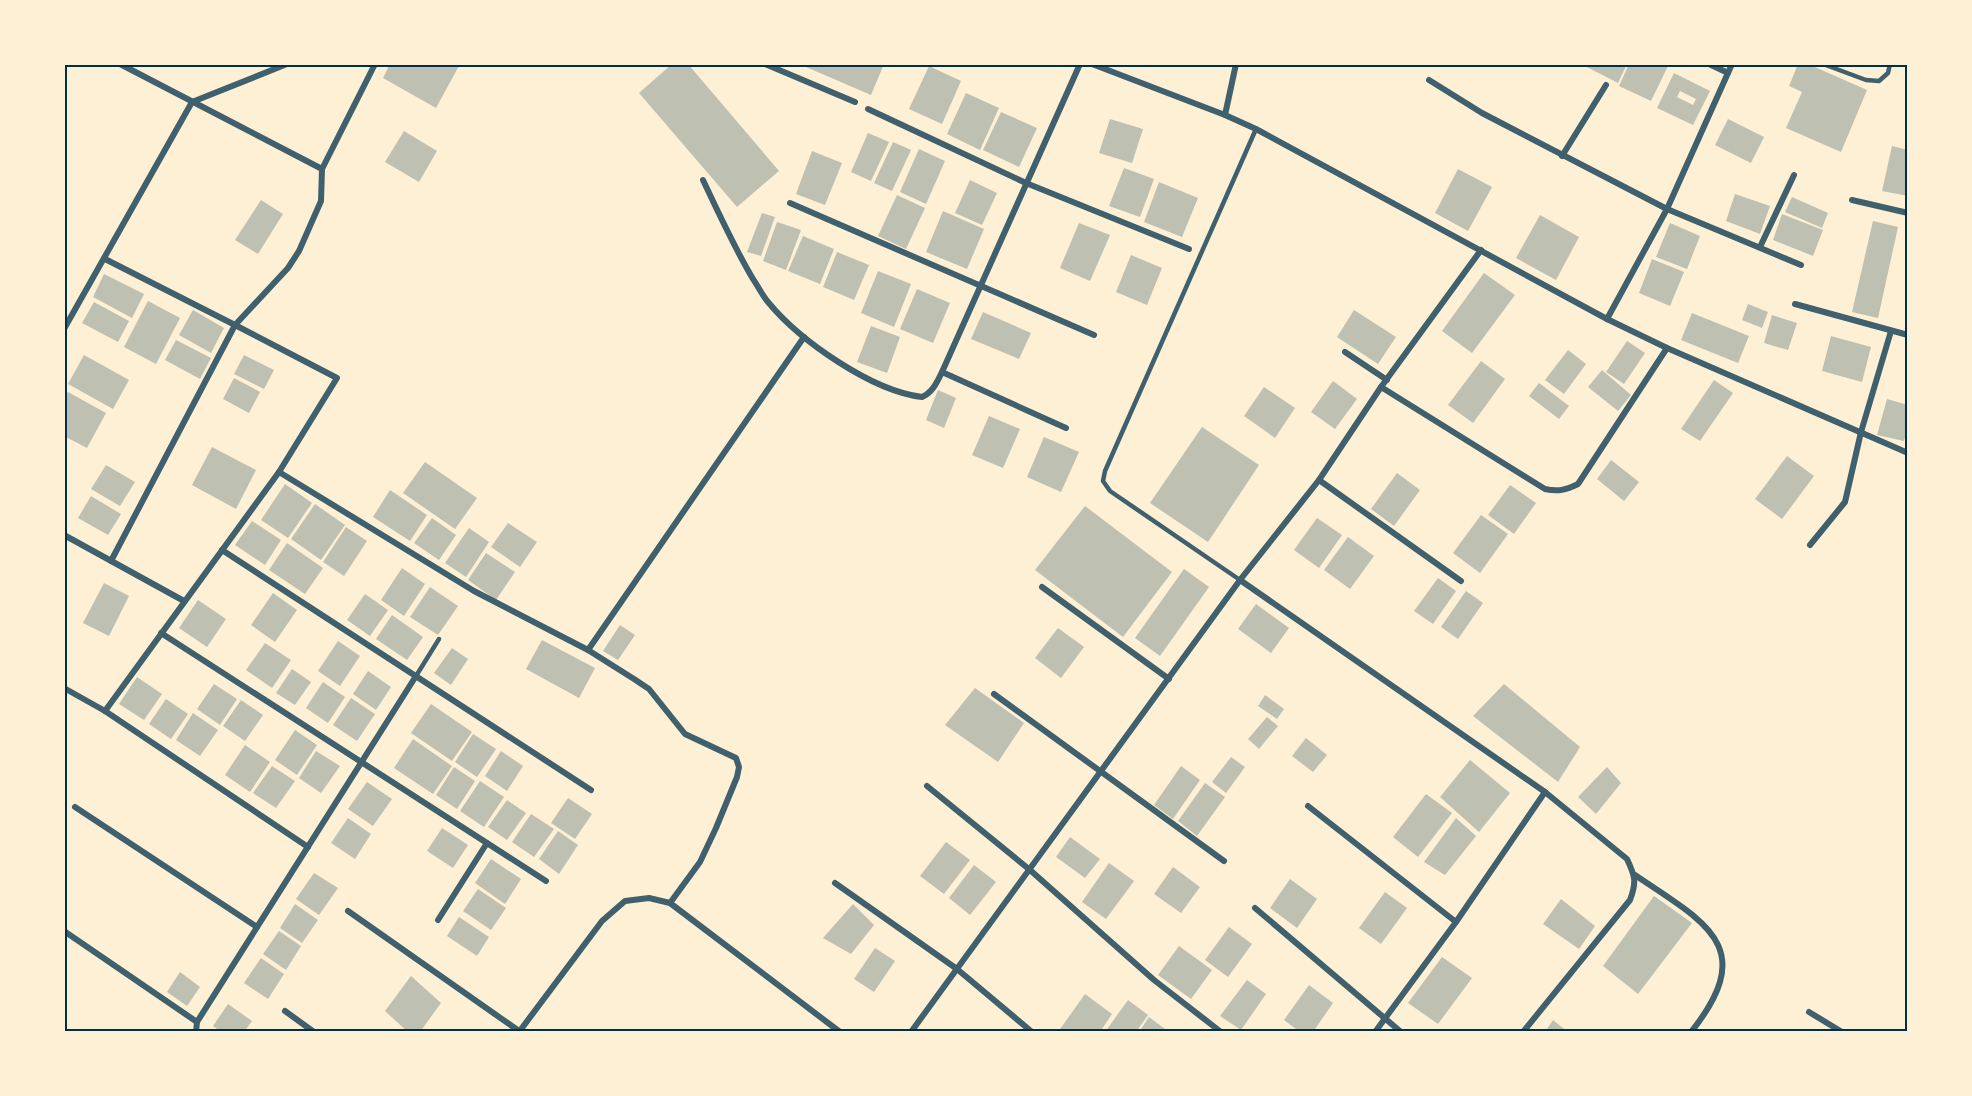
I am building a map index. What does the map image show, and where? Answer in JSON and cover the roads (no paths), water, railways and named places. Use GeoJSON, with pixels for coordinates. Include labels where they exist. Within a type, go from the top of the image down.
{"type":"FeatureCollection","features":[{"type":"Feature","properties":{"kind":"street"},"geometry":{"type":"LineString","coordinates":[[120,64],[322,169]]}},
{"type":"Feature","properties":{"kind":"street"},"geometry":{"type":"LineString","coordinates":[[64,329],[192,102],[287,64]]}},
{"type":"Feature","properties":{"kind":"street"},"geometry":{"type":"LineString","coordinates":[[111,561],[235,325],[288,268],[299,251],[321,201],[322,169],[375,64]]}},
{"type":"Feature","properties":{"kind":"street"},"geometry":{"type":"LineString","coordinates":[[765,64],[855,102]]}},
{"type":"Feature","properties":{"kind":"street"},"geometry":{"type":"LineString","coordinates":[[703,180],[734,247],[767,302],[804,337],[834,360],[868,379],[922,397],[929,394],[942,372],[1080,64]]}},
{"type":"Feature","properties":{"kind":"street"},"geometry":{"type":"LineString","coordinates":[[1092,64],[1256,129],[1607,319],[1667,348],[1908,453]]}},
{"type":"Feature","properties":{"kind":"street"},"geometry":{"type":"LineString","coordinates":[[1225,115],[1236,64]]}},
{"type":"Feature","properties":{"kind":"street"},"geometry":{"type":"LineString","coordinates":[[1709,64],[1728,73]]}},
{"type":"Feature","properties":{"kind":"street"},"geometry":{"type":"LineString","coordinates":[[1607,319],[1667,209],[1732,64]]}},
{"type":"Feature","properties":{"kind":"street"},"geometry":{"type":"LineString","coordinates":[[1429,80],[1482,113],[1667,209],[1801,265]]}},
{"type":"Feature","properties":{"kind":"street"},"geometry":{"type":"LineString","coordinates":[[1562,156],[1606,85]]}},
{"type":"Feature","properties":{"kind":"street"},"geometry":{"type":"LineString","coordinates":[[868,109],[1026,183],[1189,249]]}},
{"type":"Feature","properties":{"kind":"street"},"geometry":{"type":"LineString","coordinates":[[1761,248],[1794,175]]}},
{"type":"Feature","properties":{"kind":"street"},"geometry":{"type":"LineString","coordinates":[[1852,200],[1908,213]]}},
{"type":"Feature","properties":{"kind":"street"},"geometry":{"type":"LineString","coordinates":[[790,203],[1094,335]]}},
{"type":"Feature","properties":{"kind":"street"},"geometry":{"type":"LineString","coordinates":[[911,1032],[1240,580],[1319,480],[1381,387],[1480,250]]}},
{"type":"Feature","properties":{"kind":"street"},"geometry":{"type":"LineString","coordinates":[[105,258],[337,378],[279,472],[105,711]]}},
{"type":"Feature","properties":{"kind":"street"},"geometry":{"type":"LineString","coordinates":[[1795,304],[1908,335]]}},
{"type":"Feature","properties":{"kind":"street"},"geometry":{"type":"LineString","coordinates":[[1810,545],[1845,501],[1861,432],[1891,331]]}},
{"type":"Feature","properties":{"kind":"street"},"geometry":{"type":"LineString","coordinates":[[588,650],[804,337]]}},
{"type":"Feature","properties":{"kind":"street"},"geometry":{"type":"LineString","coordinates":[[1381,387],[1545,489],[1556,492],[1567,490],[1578,484],[1667,348]]}},
{"type":"Feature","properties":{"kind":"street"},"geometry":{"type":"LineString","coordinates":[[1345,352],[1387,380]]}},
{"type":"Feature","properties":{"kind":"street"},"geometry":{"type":"LineString","coordinates":[[942,372],[1066,428]]}},
{"type":"Feature","properties":{"kind":"street"},"geometry":{"type":"LineString","coordinates":[[279,472],[474,591],[588,650],[649,689],[685,734],[736,758],[739,767],[731,795],[700,862],[670,903]]}},
{"type":"Feature","properties":{"kind":"street"},"geometry":{"type":"LineString","coordinates":[[1319,480],[1461,581]]}},
{"type":"Feature","properties":{"kind":"street"},"geometry":{"type":"LineString","coordinates":[[64,535],[184,602]]}},
{"type":"Feature","properties":{"kind":"street"},"geometry":{"type":"LineString","coordinates":[[222,550],[591,790]]}},
{"type":"Feature","properties":{"kind":"street"},"geometry":{"type":"LineString","coordinates":[[1240,580],[1545,792],[1627,859],[1635,875],[1635,888],[1630,900],[1523,1032]]}},
{"type":"Feature","properties":{"kind":"street"},"geometry":{"type":"LineString","coordinates":[[1042,587],[1169,679]]}},
{"type":"Feature","properties":{"kind":"street"},"geometry":{"type":"LineString","coordinates":[[161,633],[546,880]]}},
{"type":"Feature","properties":{"kind":"street"},"geometry":{"type":"LineString","coordinates":[[196,1032],[197,1022],[416,676]]}},
{"type":"Feature","properties":{"kind":"street"},"geometry":{"type":"LineString","coordinates":[[64,688],[105,711],[308,847]]}},
{"type":"Feature","properties":{"kind":"street"},"geometry":{"type":"LineString","coordinates":[[994,694],[1224,861]]}},
{"type":"Feature","properties":{"kind":"street"},"geometry":{"type":"LineString","coordinates":[[927,786],[1030,870],[1154,980],[1221,1032]]}},
{"type":"Feature","properties":{"kind":"street"},"geometry":{"type":"LineString","coordinates":[[1375,1032],[1456,922],[1545,792]]}},
{"type":"Feature","properties":{"kind":"street"},"geometry":{"type":"LineString","coordinates":[[1308,806],[1456,922]]}},
{"type":"Feature","properties":{"kind":"street"},"geometry":{"type":"LineString","coordinates":[[75,807],[257,927]]}},
{"type":"Feature","properties":{"kind":"street"},"geometry":{"type":"LineString","coordinates":[[438,920],[488,843]]}},
{"type":"Feature","properties":{"kind":"street"},"geometry":{"type":"LineString","coordinates":[[1635,875],[1699,918],[1717,943],[1722,963],[1721,982],[1706,1013],[1691,1032]]}},
{"type":"Feature","properties":{"kind":"street"},"geometry":{"type":"LineString","coordinates":[[835,883],[957,969],[1032,1032]]}},
{"type":"Feature","properties":{"kind":"street"},"geometry":{"type":"LineString","coordinates":[[348,911],[519,1031],[602,921],[626,901],[649,898],[670,903],[840,1032]]}},
{"type":"Feature","properties":{"kind":"street"},"geometry":{"type":"LineString","coordinates":[[1255,908],[1401,1032]]}},
{"type":"Feature","properties":{"kind":"street"},"geometry":{"type":"LineString","coordinates":[[64,931],[197,1022]]}},
{"type":"Feature","properties":{"kind":"street"},"geometry":{"type":"LineString","coordinates":[[285,1011],[314,1032]]}},
{"type":"Feature","properties":{"kind":"street"},"geometry":{"type":"LineString","coordinates":[[1809,1012],[1842,1032]]}},
{"type":"Feature","properties":{"kind":"lane"},"geometry":{"type":"LineString","coordinates":[[1823,64],[1866,80],[1879,81],[1888,73],[1890,64]]}},
{"type":"Feature","properties":{"kind":"lane"},"geometry":{"type":"LineString","coordinates":[[1240,580],[1110,491],[1103,481],[1109,460],[1256,129]]}},
{"type":"Feature","properties":{"kind":"lane"},"geometry":{"type":"LineString","coordinates":[[416,676],[439,639]]}}]}
